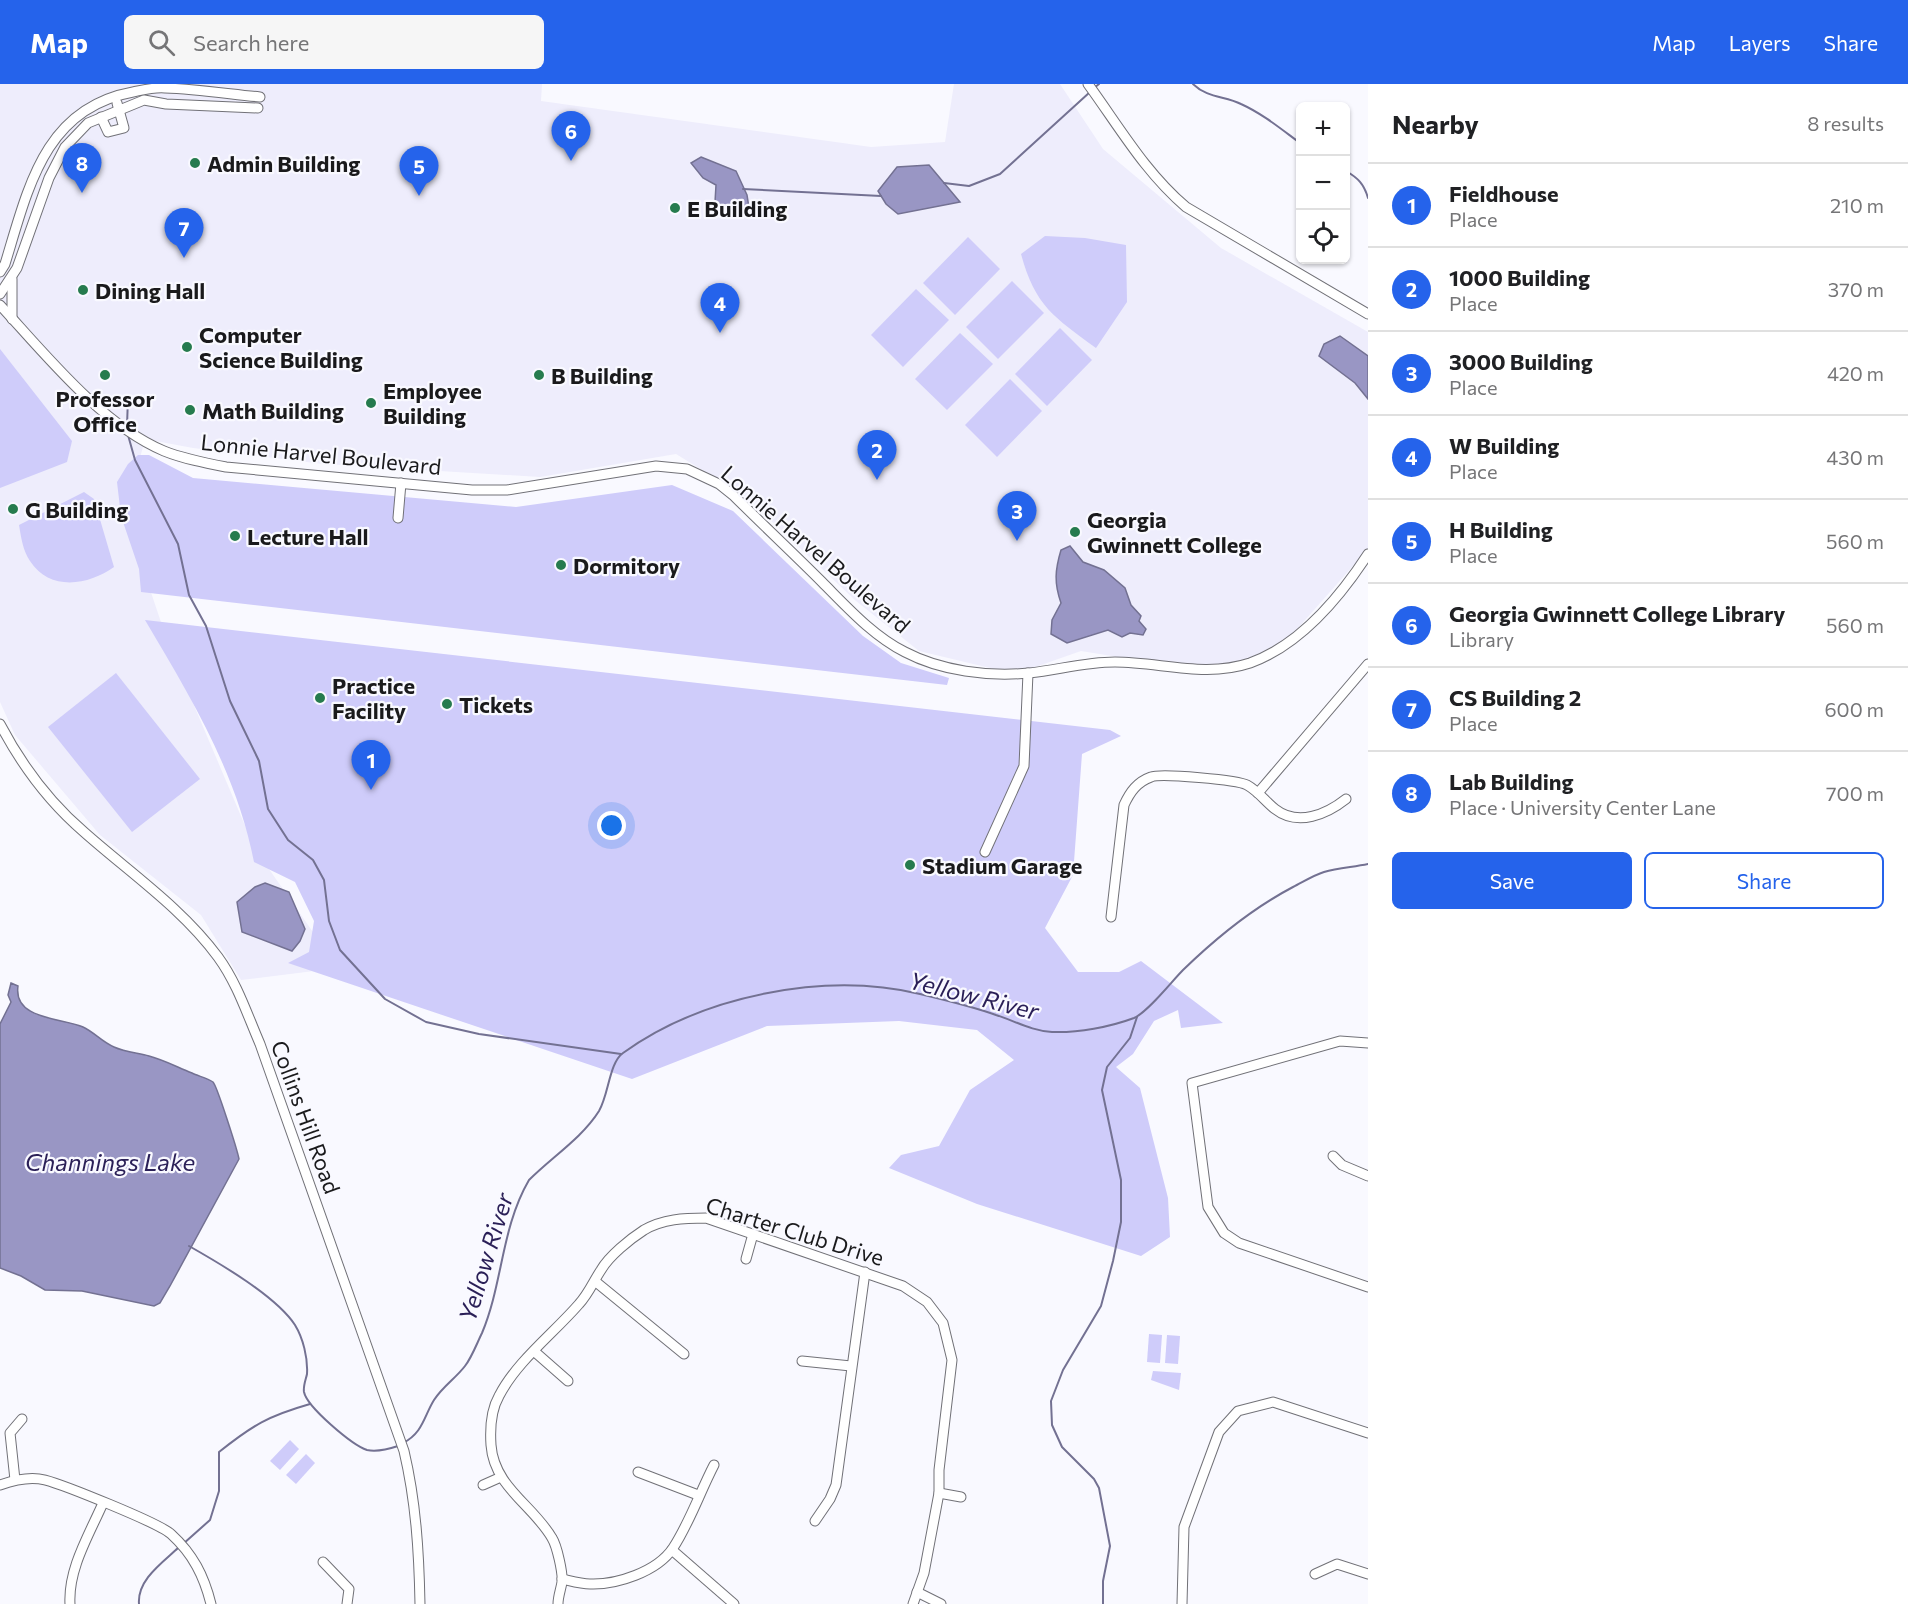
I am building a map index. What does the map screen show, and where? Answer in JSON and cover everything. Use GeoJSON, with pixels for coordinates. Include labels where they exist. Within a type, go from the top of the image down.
{"type":"FeatureCollection","features":[{"type":"Feature","properties":{"kind":"street"},"geometry":{"type":"LineString","coordinates":[[1089,84],[1140,161],[1162,187],[1186,207],[1368,314]]}},
{"type":"Feature","properties":{"kind":"street"},"geometry":{"type":"LineString","coordinates":[[0,272],[5,264],[40,162],[54,139],[81,111],[114,96],[166,88],[260,97]]}},
{"type":"Feature","properties":{"kind":"street"},"geometry":{"type":"LineString","coordinates":[[100,117],[108,132],[124,128],[114,96]]}},
{"type":"Feature","properties":{"kind":"street"},"geometry":{"type":"LineString","coordinates":[[0,294],[12,277],[49,178],[65,147],[88,123],[144,100],[166,104],[258,108]]}},
{"type":"Feature","properties":{"kind":"street"},"geometry":{"type":"LineString","coordinates":[[0,315],[12,319],[12,277]]}},
{"type":"Feature","properties":{"kind":"street","name":"Lonnie Harvel Boulevard"},"geometry":{"type":"LineString","coordinates":[[0,305],[107,416],[138,438],[163,451],[193,461],[226,467],[472,490],[507,490],[641,468],[687,469],[719,484],[734,496],[849,608],[894,646],[922,660],[950,668],[996,673],[1028,673],[1087,663],[1116,662],[1212,670],[1252,662],[1282,646],[1324,611],[1368,554]]}},
{"type":"Feature","properties":{"kind":"street"},"geometry":{"type":"LineString","coordinates":[[398,518],[401,483]]}},
{"type":"Feature","properties":{"kind":"street"},"geometry":{"type":"LineString","coordinates":[[1258,793],[1368,664]]}},
{"type":"Feature","properties":{"kind":"street"},"geometry":{"type":"LineString","coordinates":[[985,852],[1024,766],[1028,673]]}},
{"type":"Feature","properties":{"kind":"street","name":"Collins Hill Road"},"geometry":{"type":"LineString","coordinates":[[0,724],[46,794],[82,831],[196,930],[219,958],[236,987],[260,1044],[404,1451],[414,1492],[418,1531],[420,1604]]}},
{"type":"Feature","properties":{"kind":"street"},"geometry":{"type":"LineString","coordinates":[[1111,917],[1124,806],[1137,785],[1157,775],[1245,784],[1276,810],[1305,818],[1326,813],[1346,798]]}},
{"type":"Feature","properties":{"kind":"street"},"geometry":{"type":"LineString","coordinates":[[1368,1043],[1340,1041],[1192,1083],[1208,1207],[1224,1233],[1239,1243],[1368,1287]]}},
{"type":"Feature","properties":{"kind":"street"},"geometry":{"type":"LineString","coordinates":[[1333,1156],[1342,1165],[1368,1176]]}},
{"type":"Feature","properties":{"kind":"street","name":"Charter Club Drive"},"geometry":{"type":"LineString","coordinates":[[558,1604],[562,1579],[553,1539],[495,1467],[491,1446],[492,1422],[497,1399],[508,1380],[596,1282],[601,1269],[623,1247],[645,1230],[669,1220],[706,1218],[903,1286],[927,1302],[943,1323],[952,1360],[939,1493],[924,1573],[913,1604]]}},
{"type":"Feature","properties":{"kind":"street"},"geometry":{"type":"LineString","coordinates":[[746,1259],[753,1234]]}},
{"type":"Feature","properties":{"kind":"street"},"geometry":{"type":"LineString","coordinates":[[815,1521],[830,1499],[836,1485],[842,1455],[851,1366],[865,1272]]}},
{"type":"Feature","properties":{"kind":"street"},"geometry":{"type":"LineString","coordinates":[[596,1282],[684,1354]]}},
{"type":"Feature","properties":{"kind":"street"},"geometry":{"type":"LineString","coordinates":[[535,1352],[568,1381]]}},
{"type":"Feature","properties":{"kind":"street"},"geometry":{"type":"LineString","coordinates":[[802,1361],[851,1366]]}},
{"type":"Feature","properties":{"kind":"street"},"geometry":{"type":"LineString","coordinates":[[1182,1604],[1184,1527],[1219,1432],[1238,1411],[1273,1402],[1368,1433]]}},
{"type":"Feature","properties":{"kind":"street"},"geometry":{"type":"LineString","coordinates":[[15,1479],[10,1433],[22,1419]]}},
{"type":"Feature","properties":{"kind":"street"},"geometry":{"type":"LineString","coordinates":[[562,1579],[588,1584],[610,1583],[633,1576],[658,1562],[672,1550],[714,1465]]}},
{"type":"Feature","properties":{"kind":"street"},"geometry":{"type":"LineString","coordinates":[[638,1472],[698,1496]]}},
{"type":"Feature","properties":{"kind":"street"},"geometry":{"type":"LineString","coordinates":[[483,1485],[501,1477]]}},
{"type":"Feature","properties":{"kind":"street"},"geometry":{"type":"LineString","coordinates":[[0,1485],[15,1479],[43,1480],[169,1531],[187,1550],[204,1576],[211,1604]]}},
{"type":"Feature","properties":{"kind":"street"},"geometry":{"type":"LineString","coordinates":[[939,1493],[961,1497]]}},
{"type":"Feature","properties":{"kind":"street"},"geometry":{"type":"LineString","coordinates":[[70,1604],[75,1566],[103,1503]]}},
{"type":"Feature","properties":{"kind":"street"},"geometry":{"type":"LineString","coordinates":[[672,1550],[734,1604]]}},
{"type":"Feature","properties":{"kind":"street"},"geometry":{"type":"LineString","coordinates":[[322,1562],[350,1589],[348,1604]]}},
{"type":"Feature","properties":{"kind":"street"},"geometry":{"type":"LineString","coordinates":[[1315,1574],[1337,1564],[1368,1574]]}},
{"type":"Feature","properties":{"kind":"street"},"geometry":{"type":"LineString","coordinates":[[916,1592],[941,1604]]}},
{"type":"Feature","properties":{"kind":"shaded area","name":"Georgia Gwinnett College"},"geometry":{"type":"Polygon","coordinates":[[[0,84],[542,84],[541,101],[871,147],[945,142],[954,84],[1060,84],[1103,149],[1221,248],[1368,332],[1368,549],[1275,654],[1211,672],[1081,651],[1015,674],[919,651],[856,601],[746,497],[676,454],[540,477],[323,464],[193,448],[145,439],[125,515],[170,649],[255,849],[338,968],[241,980],[201,915],[100,835],[15,735],[0,702],[0,84]]]}},
{"type":"Feature","properties":{"kind":"shaded area"},"geometry":{"type":"Polygon","coordinates":[[[1045,236],[1085,238],[1126,245],[1127,302],[1096,348],[1048,309],[1033,286],[1021,254],[1045,236]]]}},
{"type":"Feature","properties":{"kind":"shaded area"},"geometry":{"type":"Polygon","coordinates":[[[968,237],[1000,269],[955,315],[923,283],[968,237]]]}},
{"type":"Feature","properties":{"kind":"shaded area"},"geometry":{"type":"Polygon","coordinates":[[[1012,281],[1044,313],[998,359],[966,327],[1012,281]]]}},
{"type":"Feature","properties":{"kind":"shaded area"},"geometry":{"type":"Polygon","coordinates":[[[916,289],[949,320],[903,367],[871,335],[916,289]]]}},
{"type":"Feature","properties":{"kind":"shaded area"},"geometry":{"type":"Polygon","coordinates":[[[1060,328],[1092,360],[1047,406],[1015,374],[1060,328]]]}},
{"type":"Feature","properties":{"kind":"shaded area"},"geometry":{"type":"Polygon","coordinates":[[[960,333],[993,364],[947,410],[915,379],[960,333]]]}},
{"type":"Feature","properties":{"kind":"shaded area"},"geometry":{"type":"Polygon","coordinates":[[[0,349],[72,441],[67,462],[0,488],[0,349]]]}},
{"type":"Feature","properties":{"kind":"shaded area"},"geometry":{"type":"Polygon","coordinates":[[[1010,379],[1042,411],[997,457],[965,425],[1010,379]]]}},
{"type":"Feature","properties":{"kind":"shaded area"},"geometry":{"type":"Polygon","coordinates":[[[138,455],[149,455],[193,478],[516,507],[672,485],[733,511],[863,636],[901,663],[949,678],[947,685],[141,592],[139,569],[121,516],[117,482],[128,464],[138,455]]]}},
{"type":"Feature","properties":{"kind":"shaded area"},"geometry":{"type":"Polygon","coordinates":[[[84,492],[94,499],[114,567],[82,581],[70,582],[48,578],[30,561],[19,525],[84,492]]]}},
{"type":"Feature","properties":{"kind":"shaded area"},"geometry":{"type":"Polygon","coordinates":[[[145,620],[1110,730],[1121,736],[1082,754],[1073,875],[1045,928],[1078,972],[1119,972],[1141,961],[1223,1023],[1181,1028],[1178,1010],[1154,1021],[1133,1054],[1116,1067],[1140,1088],[1168,1198],[1170,1237],[1141,1256],[977,1204],[889,1168],[901,1155],[939,1146],[970,1090],[1014,1060],[977,1030],[899,1021],[767,1026],[632,1079],[288,963],[309,952],[314,921],[295,882],[254,862],[236,797],[224,766],[195,707],[145,620]]]}},
{"type":"Feature","properties":{"kind":"shaded area"},"geometry":{"type":"Polygon","coordinates":[[[116,673],[200,779],[132,832],[48,727],[116,673]]]}},
{"type":"Feature","properties":{"kind":"shaded area"},"geometry":{"type":"Polygon","coordinates":[[[1149,1334],[1162,1335],[1160,1363],[1147,1362],[1149,1334]]]}},
{"type":"Feature","properties":{"kind":"shaded area"},"geometry":{"type":"Polygon","coordinates":[[[1167,1335],[1180,1336],[1178,1364],[1165,1363],[1167,1335]]]}},
{"type":"Feature","properties":{"kind":"shaded area"},"geometry":{"type":"Polygon","coordinates":[[[1153,1371],[1181,1373],[1179,1390],[1151,1380],[1153,1371]]]}},
{"type":"Feature","properties":{"kind":"shaded area"},"geometry":{"type":"Polygon","coordinates":[[[290,1440],[299,1449],[280,1470],[270,1461],[290,1440]]]}},
{"type":"Feature","properties":{"kind":"shaded area"},"geometry":{"type":"Polygon","coordinates":[[[306,1454],[315,1463],[296,1484],[286,1475],[306,1454]]]}},
{"type":"Feature","properties":{"kind":"water"},"geometry":{"type":"Polygon","coordinates":[[[701,157],[736,171],[747,195],[749,208],[741,204],[726,207],[715,202],[716,185],[703,178],[691,163],[701,157]]]}},
{"type":"Feature","properties":{"kind":"water"},"geometry":{"type":"Polygon","coordinates":[[[929,165],[960,202],[898,214],[886,204],[878,191],[897,167],[929,165]]]}},
{"type":"Feature","properties":{"kind":"water"},"geometry":{"type":"Polygon","coordinates":[[[1340,336],[1368,356],[1368,399],[1355,383],[1319,356],[1324,344],[1340,336]]]}},
{"type":"Feature","properties":{"kind":"water"},"geometry":{"type":"Polygon","coordinates":[[[1070,546],[1083,562],[1104,570],[1125,588],[1131,605],[1141,616],[1139,621],[1146,629],[1143,635],[1130,633],[1122,637],[1108,630],[1067,643],[1051,634],[1052,620],[1061,603],[1056,583],[1057,564],[1061,550],[1070,546]]]}},
{"type":"Feature","properties":{"kind":"water"},"geometry":{"type":"Polygon","coordinates":[[[265,883],[289,892],[305,929],[300,941],[292,951],[242,932],[237,902],[255,887],[265,883]]]}},
{"type":"Feature","properties":{"kind":"water","name":"Channings Lake"},"geometry":{"type":"Polygon","coordinates":[[[11,983],[18,986],[19,997],[23,1005],[31,1012],[83,1027],[114,1047],[160,1060],[208,1079],[215,1086],[239,1159],[170,1286],[160,1303],[154,1306],[82,1291],[45,1290],[21,1276],[0,1268],[0,1024],[11,1002],[8,995],[11,983]]]}},
{"type":"Feature","properties":{"kind":"waterway"},"geometry":{"type":"LineString","coordinates":[[1094,88],[1099,84]]}},
{"type":"Feature","properties":{"kind":"waterway"},"geometry":{"type":"LineString","coordinates":[[1193,84],[1204,92],[1235,101],[1249,108],[1296,140]]}},
{"type":"Feature","properties":{"kind":"waterway"},"geometry":{"type":"LineString","coordinates":[[944,183],[969,186],[1000,174],[1090,92]]}},
{"type":"Feature","properties":{"kind":"waterway"},"geometry":{"type":"LineString","coordinates":[[1350,174],[1360,182],[1368,198]]}},
{"type":"Feature","properties":{"kind":"waterway"},"geometry":{"type":"LineString","coordinates":[[743,189],[881,196]]}},
{"type":"Feature","properties":{"kind":"waterway"},"geometry":{"type":"LineString","coordinates":[[127,426],[128,397]]}},
{"type":"Feature","properties":{"kind":"waterway"},"geometry":{"type":"LineString","coordinates":[[128,435],[135,460],[178,544],[189,595],[206,626],[230,701],[259,761],[268,809],[288,840],[313,860],[324,880],[329,921],[340,950],[385,999],[426,1022],[479,1034],[621,1054]]}},
{"type":"Feature","properties":{"kind":"waterway","name":"Yellow River"},"geometry":{"type":"LineString","coordinates":[[403,1443],[419,1429],[434,1400],[465,1366],[474,1350],[489,1314],[513,1217],[529,1180],[592,1121],[602,1104],[618,1058],[655,1033],[689,1016],[726,1003],[805,988],[844,986],[883,988],[920,994],[1045,1031],[1072,1032],[1104,1027],[1140,1015],[1209,946],[1263,905],[1320,873],[1368,864]]}},
{"type":"Feature","properties":{"kind":"waterway"},"geometry":{"type":"LineString","coordinates":[[1103,1604],[1103,1581],[1110,1546],[1099,1488],[1094,1479],[1062,1447],[1052,1425],[1051,1401],[1063,1370],[1101,1306],[1113,1261],[1121,1222],[1121,1180],[1102,1090],[1107,1067],[1130,1038],[1137,1017]]}},
{"type":"Feature","properties":{"kind":"waterway","name":"Yellow River"},"geometry":{"type":"LineString","coordinates":[[189,1246],[261,1292],[275,1303],[295,1325],[303,1342],[307,1361],[304,1392],[321,1416],[351,1441],[367,1450],[398,1446]]}},
{"type":"Feature","properties":{"kind":"waterway"},"geometry":{"type":"LineString","coordinates":[[183,1544],[210,1520],[219,1491],[219,1452],[262,1422],[310,1404]]}},
{"type":"Feature","properties":{"kind":"waterway"},"geometry":{"type":"LineString","coordinates":[[139,1604],[139,1595],[146,1580],[178,1548]]}},
{"type":"Feature","properties":{"kind":"place","name":"Georgia Gwinnett College Library"},"geometry":{"type":"Point","coordinates":[571,161]}},
{"type":"Feature","properties":{"kind":"place","name":"Admin Building"},"geometry":{"type":"Point","coordinates":[195,163]}},
{"type":"Feature","properties":{"kind":"place","name":"Lab Building"},"geometry":{"type":"Point","coordinates":[82,193]}},
{"type":"Feature","properties":{"kind":"place","name":"H Building"},"geometry":{"type":"Point","coordinates":[419,196]}},
{"type":"Feature","properties":{"kind":"place","name":"E Building"},"geometry":{"type":"Point","coordinates":[675,208]}},
{"type":"Feature","properties":{"kind":"place","name":"CS Building 2"},"geometry":{"type":"Point","coordinates":[184,258]}},
{"type":"Feature","properties":{"kind":"place","name":"Dining Hall"},"geometry":{"type":"Point","coordinates":[83,290]}},
{"type":"Feature","properties":{"kind":"place","name":"W Building"},"geometry":{"type":"Point","coordinates":[720,333]}},
{"type":"Feature","properties":{"kind":"place","name":"Computer Science Building"},"geometry":{"type":"Point","coordinates":[187,347]}},
{"type":"Feature","properties":{"kind":"place","name":"Professor Office"},"geometry":{"type":"Point","coordinates":[105,375]}},
{"type":"Feature","properties":{"kind":"place","name":"B Building"},"geometry":{"type":"Point","coordinates":[539,375]}},
{"type":"Feature","properties":{"kind":"place","name":"Employee Building"},"geometry":{"type":"Point","coordinates":[371,403]}},
{"type":"Feature","properties":{"kind":"place","name":"Math Building"},"geometry":{"type":"Point","coordinates":[190,410]}},
{"type":"Feature","properties":{"kind":"place","name":"1000 Building"},"geometry":{"type":"Point","coordinates":[877,480]}},
{"type":"Feature","properties":{"kind":"place","name":"G Building"},"geometry":{"type":"Point","coordinates":[13,509]}},
{"type":"Feature","properties":{"kind":"place","name":"Georgia Gwinnett College"},"geometry":{"type":"Point","coordinates":[1075,532]}},
{"type":"Feature","properties":{"kind":"place","name":"Lecture Hall"},"geometry":{"type":"Point","coordinates":[235,536]}},
{"type":"Feature","properties":{"kind":"place","name":"3000 Building"},"geometry":{"type":"Point","coordinates":[1017,541]}},
{"type":"Feature","properties":{"kind":"place","name":"Dormitory"},"geometry":{"type":"Point","coordinates":[561,565]}},
{"type":"Feature","properties":{"kind":"place","name":"Practice Facility"},"geometry":{"type":"Point","coordinates":[320,698]}},
{"type":"Feature","properties":{"kind":"place","name":"Tickets"},"geometry":{"type":"Point","coordinates":[447,704]}},
{"type":"Feature","properties":{"kind":"place","name":"Fieldhouse"},"geometry":{"type":"Point","coordinates":[371,790]}},
{"type":"Feature","properties":{"kind":"place","name":"Stadium Garage"},"geometry":{"type":"Point","coordinates":[910,865]}}]}
